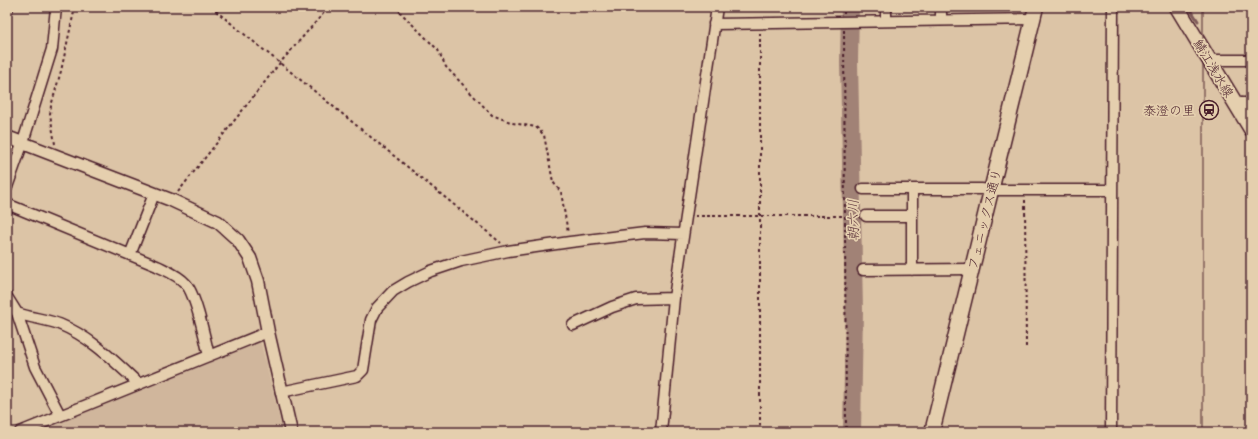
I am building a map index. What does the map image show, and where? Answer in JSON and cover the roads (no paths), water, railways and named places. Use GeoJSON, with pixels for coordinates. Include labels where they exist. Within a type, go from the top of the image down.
{"type":"FeatureCollection","features":[{"type":"Feature","properties":{"kind":"main road","name":"鯖江浅水線"},"geometry":{"type":"LineString","coordinates":[[1177,7],[1251,129]]}},
{"type":"Feature","properties":{"kind":"main road","name":"フェニックス通り"},"geometry":{"type":"LineString","coordinates":[[932,432],[1034,13]]}},
{"type":"Feature","properties":{"kind":"street"},"geometry":{"type":"LineString","coordinates":[[7,187],[23,142],[52,49],[56,7]]}},
{"type":"Feature","properties":{"kind":"street"},"geometry":{"type":"LineString","coordinates":[[660,432],[674,298],[717,7]]}},
{"type":"Feature","properties":{"kind":"street"},"geometry":{"type":"LineString","coordinates":[[886,7],[886,21]]}},
{"type":"Feature","properties":{"kind":"street"},"geometry":{"type":"LineString","coordinates":[[941,7],[941,20]]}},
{"type":"Feature","properties":{"kind":"street"},"geometry":{"type":"LineString","coordinates":[[1111,432],[1113,7]]}},
{"type":"Feature","properties":{"kind":"street"},"geometry":{"type":"LineString","coordinates":[[714,24],[941,20],[1034,13]]}},
{"type":"Feature","properties":{"kind":"street"},"geometry":{"type":"LineString","coordinates":[[1210,60],[1251,60]]}},
{"type":"Feature","properties":{"kind":"street"},"geometry":{"type":"LineString","coordinates":[[1236,104],[1251,104]]}},
{"type":"Feature","properties":{"kind":"street"},"geometry":{"type":"LineString","coordinates":[[7,137],[171,200],[218,222],[238,240],[250,258],[258,280],[281,392],[291,432]]}},
{"type":"Feature","properties":{"kind":"street"},"geometry":{"type":"LineString","coordinates":[[862,189],[1112,190]]}},
{"type":"Feature","properties":{"kind":"street"},"geometry":{"type":"LineString","coordinates":[[912,189],[912,270]]}},
{"type":"Feature","properties":{"kind":"street"},"geometry":{"type":"LineString","coordinates":[[130,255],[154,194]]}},
{"type":"Feature","properties":{"kind":"street"},"geometry":{"type":"LineString","coordinates":[[7,204],[177,276],[187,284],[193,296],[209,356]]}},
{"type":"Feature","properties":{"kind":"street"},"geometry":{"type":"LineString","coordinates":[[866,216],[912,216]]}},
{"type":"Feature","properties":{"kind":"street"},"geometry":{"type":"LineString","coordinates":[[281,392],[357,376],[363,370],[371,320],[377,308],[393,291],[431,271],[461,261],[508,251],[645,232],[683,234]]}},
{"type":"Feature","properties":{"kind":"street"},"geometry":{"type":"LineString","coordinates":[[863,270],[971,269]]}},
{"type":"Feature","properties":{"kind":"street"},"geometry":{"type":"LineString","coordinates":[[7,297],[17,313],[35,367],[60,415]]}},
{"type":"Feature","properties":{"kind":"street"},"geometry":{"type":"LineString","coordinates":[[573,325],[612,307],[636,299],[674,298]]}},
{"type":"Feature","properties":{"kind":"street"},"geometry":{"type":"LineString","coordinates":[[17,313],[58,324],[76,332],[98,346],[139,384]]}},
{"type":"Feature","properties":{"kind":"street"},"geometry":{"type":"LineString","coordinates":[[20,432],[268,332]]}},
{"type":"Feature","properties":{"kind":"waterway","name":"朝六川"},"geometry":{"type":"LineString","coordinates":[[850,7],[849,62],[854,310],[852,432]]}},
{"type":"Feature","properties":{"kind":"waterway"},"geometry":{"type":"LineString","coordinates":[[1189,7],[1198,21]]}},
{"type":"Feature","properties":{"kind":"tram line"},"geometry":{"type":"LineString","coordinates":[[1203,7],[1203,432]]}},
{"type":"Feature","properties":{"kind":"place","name":"泰澄の里"},"geometry":{"type":"Point","coordinates":[1209,110]}}]}
